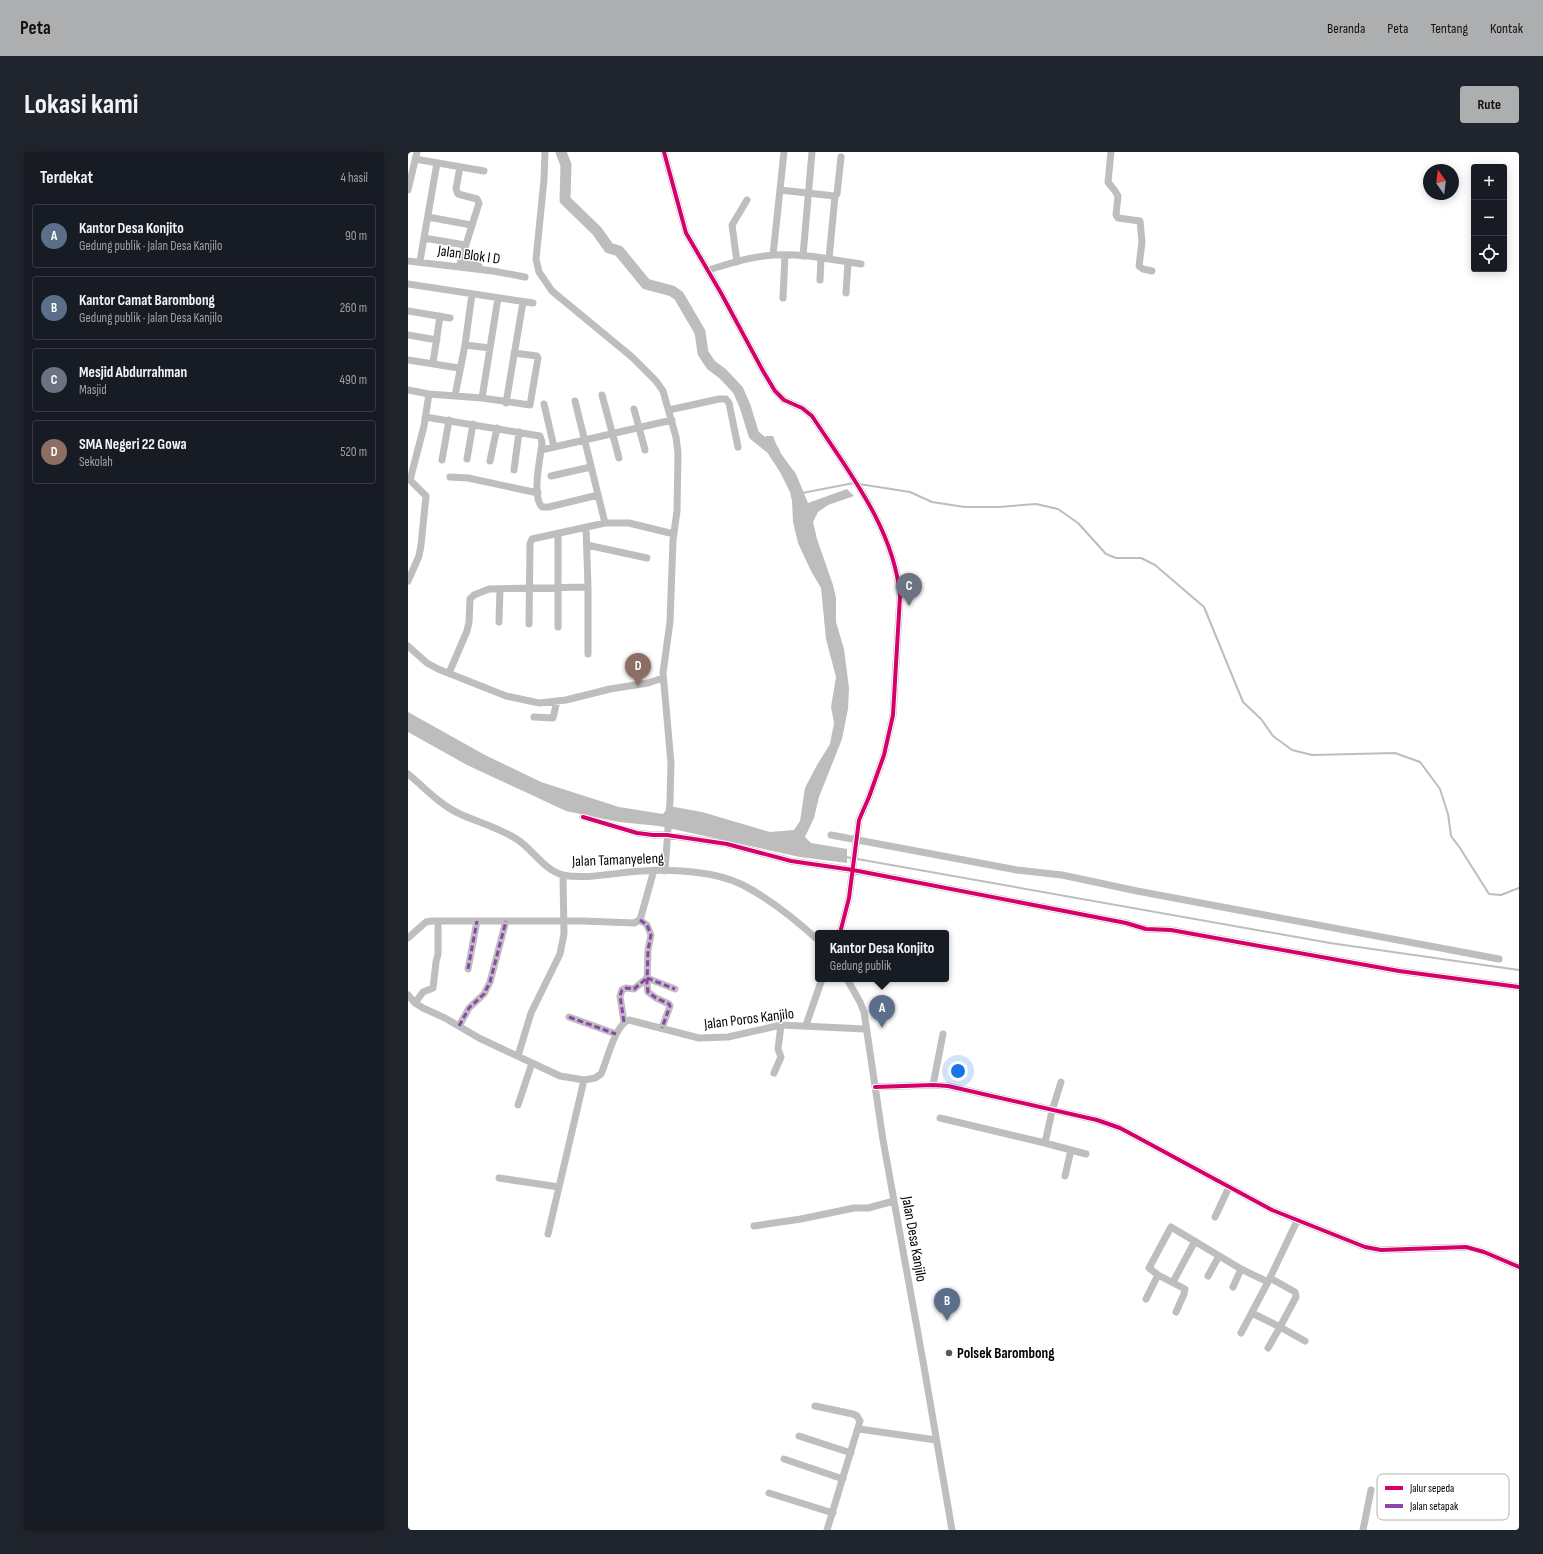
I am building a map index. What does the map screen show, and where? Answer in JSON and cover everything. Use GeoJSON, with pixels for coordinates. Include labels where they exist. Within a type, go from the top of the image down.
{"type":"FeatureCollection","features":[{"type":"Feature","properties":{"kind":"street"},"geometry":{"type":"LineString","coordinates":[[544,152],[545,168],[536,259],[539,272],[552,291],[650,373],[663,391],[672,420],[678,453],[677,511],[674,534],[671,611],[663,678],[671,763],[668,832],[664,871]]}},
{"type":"Feature","properties":{"kind":"street"},"geometry":{"type":"LineString","coordinates":[[664,152],[686,233],[775,391],[784,400],[802,408],[812,416],[864,496],[882,529],[899,585],[900,596],[894,715],[884,755],[872,791],[859,820],[854,868],[849,898],[841,930]]}},
{"type":"Feature","properties":{"kind":"street"},"geometry":{"type":"LineString","coordinates":[[773,255],[784,152]]}},
{"type":"Feature","properties":{"kind":"street"},"geometry":{"type":"LineString","coordinates":[[803,256],[812,152]]}},
{"type":"Feature","properties":{"kind":"street"},"geometry":{"type":"LineString","coordinates":[[1112,152],[1108,182],[1116,191],[1118,196],[1116,215],[1118,218],[1140,221],[1142,242],[1139,266],[1143,269],[1152,271]]}},
{"type":"Feature","properties":{"kind":"street"},"geometry":{"type":"LineString","coordinates":[[408,190],[416,156],[437,163],[484,171]]}},
{"type":"Feature","properties":{"kind":"street"},"geometry":{"type":"LineString","coordinates":[[830,259],[835,196],[837,194],[841,158]]}},
{"type":"Feature","properties":{"kind":"street"},"geometry":{"type":"LineString","coordinates":[[420,261],[437,163]]}},
{"type":"Feature","properties":{"kind":"street"},"geometry":{"type":"LineString","coordinates":[[460,167],[456,189],[458,194],[474,197],[479,201],[479,206],[471,225],[460,263]]}},
{"type":"Feature","properties":{"kind":"street"},"geometry":{"type":"LineString","coordinates":[[780,190],[835,196]]}},
{"type":"Feature","properties":{"kind":"street"},"geometry":{"type":"LineString","coordinates":[[737,262],[732,226],[747,200]]}},
{"type":"Feature","properties":{"kind":"street"},"geometry":{"type":"LineString","coordinates":[[428,217],[471,225]]}},
{"type":"Feature","properties":{"kind":"street"},"geometry":{"type":"LineString","coordinates":[[424,238],[465,245]]}},
{"type":"Feature","properties":{"kind":"street"},"geometry":{"type":"LineString","coordinates":[[708,270],[737,262],[773,255],[803,256],[861,264]]}},
{"type":"Feature","properties":{"kind":"street"},"geometry":{"type":"LineString","coordinates":[[783,298],[785,255]]}},
{"type":"Feature","properties":{"kind":"street"},"geometry":{"type":"LineString","coordinates":[[820,280],[821,258]]}},
{"type":"Feature","properties":{"kind":"street","name":"Jalan Blok I D"},"geometry":{"type":"LineString","coordinates":[[408,261],[460,263],[525,277]]}},
{"type":"Feature","properties":{"kind":"street"},"geometry":{"type":"LineString","coordinates":[[846,293],[848,262]]}},
{"type":"Feature","properties":{"kind":"street"},"geometry":{"type":"LineString","coordinates":[[408,284],[533,303]]}},
{"type":"Feature","properties":{"kind":"street"},"geometry":{"type":"LineString","coordinates":[[455,396],[459,368],[465,345],[472,294]]}},
{"type":"Feature","properties":{"kind":"street"},"geometry":{"type":"LineString","coordinates":[[482,398],[498,298]]}},
{"type":"Feature","properties":{"kind":"street"},"geometry":{"type":"LineString","coordinates":[[506,403],[523,302]]}},
{"type":"Feature","properties":{"kind":"street"},"geometry":{"type":"LineString","coordinates":[[408,311],[450,318]]}},
{"type":"Feature","properties":{"kind":"street"},"geometry":{"type":"LineString","coordinates":[[433,363],[440,316]]}},
{"type":"Feature","properties":{"kind":"street"},"geometry":{"type":"LineString","coordinates":[[408,335],[437,340]]}},
{"type":"Feature","properties":{"kind":"street"},"geometry":{"type":"LineString","coordinates":[[465,345],[490,348]]}},
{"type":"Feature","properties":{"kind":"street"},"geometry":{"type":"LineString","coordinates":[[408,390],[429,394],[482,398],[506,403],[530,405],[538,359],[537,356],[514,353]]}},
{"type":"Feature","properties":{"kind":"street"},"geometry":{"type":"LineString","coordinates":[[408,360],[459,368]]}},
{"type":"Feature","properties":{"kind":"street"},"geometry":{"type":"LineString","coordinates":[[408,582],[419,556],[426,498],[409,479],[426,417],[429,394]]}},
{"type":"Feature","properties":{"kind":"street"},"geometry":{"type":"LineString","coordinates":[[602,395],[619,458]]}},
{"type":"Feature","properties":{"kind":"street"},"geometry":{"type":"LineString","coordinates":[[669,410],[718,399],[726,399],[729,403],[738,447]]}},
{"type":"Feature","properties":{"kind":"street"},"geometry":{"type":"LineString","coordinates":[[575,401],[605,523]]}},
{"type":"Feature","properties":{"kind":"street"},"geometry":{"type":"LineString","coordinates":[[544,404],[554,447]]}},
{"type":"Feature","properties":{"kind":"street"},"geometry":{"type":"LineString","coordinates":[[634,409],[645,450]]}},
{"type":"Feature","properties":{"kind":"street"},"geometry":{"type":"LineString","coordinates":[[426,417],[534,434],[541,438],[537,485],[541,505],[544,508],[598,495]]}},
{"type":"Feature","properties":{"kind":"street"},"geometry":{"type":"LineString","coordinates":[[442,460],[449,420]]}},
{"type":"Feature","properties":{"kind":"street"},"geometry":{"type":"LineString","coordinates":[[541,450],[672,420]]}},
{"type":"Feature","properties":{"kind":"street"},"geometry":{"type":"LineString","coordinates":[[467,459],[473,424]]}},
{"type":"Feature","properties":{"kind":"street"},"geometry":{"type":"LineString","coordinates":[[490,461],[497,428]]}},
{"type":"Feature","properties":{"kind":"street"},"geometry":{"type":"LineString","coordinates":[[514,470],[519,432]]}},
{"type":"Feature","properties":{"kind":"street"},"geometry":{"type":"LineString","coordinates":[[551,476],[592,467]]}},
{"type":"Feature","properties":{"kind":"street"},"geometry":{"type":"LineString","coordinates":[[450,478],[468,478],[538,493]]}},
{"type":"Feature","properties":{"kind":"street"},"geometry":{"type":"LineString","coordinates":[[529,624],[528,588],[531,540],[605,523],[629,523],[674,534]]}},
{"type":"Feature","properties":{"kind":"street"},"geometry":{"type":"LineString","coordinates":[[586,527],[588,654]]}},
{"type":"Feature","properties":{"kind":"street"},"geometry":{"type":"LineString","coordinates":[[558,534],[558,627]]}},
{"type":"Feature","properties":{"kind":"street"},"geometry":{"type":"LineString","coordinates":[[586,545],[647,558]]}},
{"type":"Feature","properties":{"kind":"street"},"geometry":{"type":"LineString","coordinates":[[449,673],[467,631],[471,597],[490,589],[588,587]]}},
{"type":"Feature","properties":{"kind":"street"},"geometry":{"type":"LineString","coordinates":[[499,622],[500,589]]}},
{"type":"Feature","properties":{"kind":"street"},"geometry":{"type":"LineString","coordinates":[[408,646],[427,663],[449,673],[506,696],[539,703],[557,701],[663,678]]}},
{"type":"Feature","properties":{"kind":"street"},"geometry":{"type":"LineString","coordinates":[[534,717],[552,718],[557,701]]}},
{"type":"Feature","properties":{"kind":"street","name":"Jalan Tamanyeleng"},"geometry":{"type":"LineString","coordinates":[[408,774],[447,807],[510,835],[520,841],[540,861],[564,875],[654,870],[700,873],[718,876],[742,884],[777,906],[815,938]]}},
{"type":"Feature","properties":{"kind":"street"},"geometry":{"type":"LineString","coordinates":[[583,817],[637,833],[668,832],[739,846],[791,861],[854,868],[1126,923],[1146,929],[1171,930],[1399,971],[1519,987]]}},
{"type":"Feature","properties":{"kind":"street"},"geometry":{"type":"LineString","coordinates":[[831,835],[856,842],[1017,870],[1062,875],[1189,901],[1499,959]]}},
{"type":"Feature","properties":{"kind":"street"},"geometry":{"type":"LineString","coordinates":[[408,938],[426,922],[438,921],[564,921],[634,923],[640,920],[654,870]]}},
{"type":"Feature","properties":{"kind":"street"},"geometry":{"type":"LineString","coordinates":[[518,1056],[531,1013],[560,954],[564,921],[564,875]]}},
{"type":"Feature","properties":{"kind":"street"},"geometry":{"type":"LineString","coordinates":[[640,920],[647,925],[651,935],[648,950],[647,978],[649,994],[669,1004],[670,1006],[662,1028]]}},
{"type":"Feature","properties":{"kind":"street"},"geometry":{"type":"LineString","coordinates":[[415,1003],[423,992],[433,988],[438,954],[438,921]]}},
{"type":"Feature","properties":{"kind":"street"},"geometry":{"type":"LineString","coordinates":[[468,969],[477,921]]}},
{"type":"Feature","properties":{"kind":"street"},"geometry":{"type":"LineString","coordinates":[[459,1026],[469,1008],[484,994],[490,982],[506,921]]}},
{"type":"Feature","properties":{"kind":"street"},"geometry":{"type":"LineString","coordinates":[[647,978],[675,989]]}},
{"type":"Feature","properties":{"kind":"street"},"geometry":{"type":"LineString","coordinates":[[408,995],[415,1003],[423,1008],[479,1038],[560,1076],[584,1080],[598,1077],[601,1074],[616,1034],[624,1022],[620,996],[622,990],[626,988],[634,989],[647,978]]}},
{"type":"Feature","properties":{"kind":"street"},"geometry":{"type":"LineString","coordinates":[[806,1026],[821,982]]}},
{"type":"Feature","properties":{"kind":"street","name":"Jalan Desa Kanjilo"},"geometry":{"type":"LineString","coordinates":[[849,982],[864,1012],[865,1029],[894,1201],[952,1530]]}},
{"type":"Feature","properties":{"kind":"street"},"geometry":{"type":"LineString","coordinates":[[569,1017],[616,1034]]}},
{"type":"Feature","properties":{"kind":"street","name":"Jalan Poros Kanjilo"},"geometry":{"type":"LineString","coordinates":[[624,1022],[634,1020],[699,1038],[728,1037],[782,1025],[837,1029],[865,1029]]}},
{"type":"Feature","properties":{"kind":"street"},"geometry":{"type":"LineString","coordinates":[[774,1074],[781,1057],[781,1053],[778,1049],[782,1025]]}},
{"type":"Feature","properties":{"kind":"street"},"geometry":{"type":"LineString","coordinates":[[933,1085],[943,1034]]}},
{"type":"Feature","properties":{"kind":"street"},"geometry":{"type":"LineString","coordinates":[[518,1105],[532,1063]]}},
{"type":"Feature","properties":{"kind":"street"},"geometry":{"type":"LineString","coordinates":[[548,1234],[584,1080]]}},
{"type":"Feature","properties":{"kind":"street"},"geometry":{"type":"LineString","coordinates":[[1045,1144],[1052,1111],[1061,1082]]}},
{"type":"Feature","properties":{"kind":"street"},"geometry":{"type":"LineString","coordinates":[[875,1087],[933,1085],[961,1088],[1052,1111],[1097,1120],[1120,1128],[1272,1210],[1370,1249],[1381,1250],[1466,1247],[1484,1252],[1519,1267]]}},
{"type":"Feature","properties":{"kind":"street"},"geometry":{"type":"LineString","coordinates":[[940,1118],[1086,1154]]}},
{"type":"Feature","properties":{"kind":"street"},"geometry":{"type":"LineString","coordinates":[[1065,1176],[1072,1150]]}},
{"type":"Feature","properties":{"kind":"street"},"geometry":{"type":"LineString","coordinates":[[499,1178],[558,1187]]}},
{"type":"Feature","properties":{"kind":"street"},"geometry":{"type":"LineString","coordinates":[[1215,1217],[1229,1186]]}},
{"type":"Feature","properties":{"kind":"street"},"geometry":{"type":"LineString","coordinates":[[754,1226],[801,1219],[854,1208],[868,1208],[894,1201]]}},
{"type":"Feature","properties":{"kind":"street"},"geometry":{"type":"LineString","coordinates":[[1241,1333],[1269,1280],[1297,1221]]}},
{"type":"Feature","properties":{"kind":"street"},"geometry":{"type":"LineString","coordinates":[[1176,1312],[1185,1290],[1150,1270],[1149,1267],[1169,1228],[1173,1228],[1241,1270],[1269,1280],[1295,1292],[1297,1295],[1268,1348]]}},
{"type":"Feature","properties":{"kind":"street"},"geometry":{"type":"LineString","coordinates":[[1172,1282],[1195,1241]]}},
{"type":"Feature","properties":{"kind":"street"},"geometry":{"type":"LineString","coordinates":[[1208,1276],[1219,1256]]}},
{"type":"Feature","properties":{"kind":"street"},"geometry":{"type":"LineString","coordinates":[[1233,1287],[1241,1270]]}},
{"type":"Feature","properties":{"kind":"street"},"geometry":{"type":"LineString","coordinates":[[1146,1298],[1158,1275]]}},
{"type":"Feature","properties":{"kind":"street"},"geometry":{"type":"LineString","coordinates":[[1252,1313],[1305,1342]]}},
{"type":"Feature","properties":{"kind":"street"},"geometry":{"type":"LineString","coordinates":[[815,1406],[858,1416],[860,1422],[827,1530]]}},
{"type":"Feature","properties":{"kind":"street"},"geometry":{"type":"LineString","coordinates":[[859,1429],[936,1440]]}},
{"type":"Feature","properties":{"kind":"street"},"geometry":{"type":"LineString","coordinates":[[799,1436],[851,1453]]}},
{"type":"Feature","properties":{"kind":"street"},"geometry":{"type":"LineString","coordinates":[[784,1459],[843,1479]]}},
{"type":"Feature","properties":{"kind":"street"},"geometry":{"type":"LineString","coordinates":[[1363,1530],[1371,1490]]}},
{"type":"Feature","properties":{"kind":"street"},"geometry":{"type":"LineString","coordinates":[[768,1493],[833,1513]]}},
{"type":"Feature","properties":{"kind":"shaded area"},"geometry":{"type":"Polygon","coordinates":[[[766,436],[773,436],[779,451],[796,474],[808,503],[847,489],[854,496],[828,505],[818,512],[813,522],[836,598],[836,622],[844,649],[849,688],[848,709],[842,739],[819,797],[814,818],[805,837],[811,843],[847,849],[847,863],[800,857],[659,826],[619,822],[566,811],[467,765],[408,732],[408,712],[485,755],[541,782],[619,807],[663,814],[669,806],[702,812],[770,832],[794,830],[800,821],[805,788],[830,744],[834,723],[831,707],[836,677],[826,639],[821,588],[798,543],[793,522],[790,492],[780,472],[765,449],[766,436]]]}},
{"type":"Feature","properties":{"kind":"waterway"},"geometry":{"type":"LineString","coordinates":[[561,152],[566,165],[565,200],[597,231],[609,248],[619,251],[646,284],[672,291],[679,296],[700,332],[703,353],[711,365],[723,374],[738,390],[745,406],[754,435],[774,451],[775,454]]}},
{"type":"Feature","properties":{"kind":"waterway"},"geometry":{"type":"LineString","coordinates":[[802,493],[854,483]]}},
{"type":"Feature","properties":{"kind":"waterway"},"geometry":{"type":"LineString","coordinates":[[859,484],[910,492],[932,502],[965,507],[999,507],[1036,504],[1058,509],[1078,523],[1106,554],[1116,558],[1141,558],[1155,565],[1204,607],[1243,702],[1261,719],[1273,736],[1292,750],[1312,755],[1395,753],[1420,762],[1440,789],[1448,814],[1451,836],[1489,894],[1501,895],[1519,888]]}},
{"type":"Feature","properties":{"kind":"waterway"},"geometry":{"type":"LineString","coordinates":[[846,857],[1330,943],[1519,970]]}},
{"type":"Feature","properties":{"kind":"marked path"},"geometry":{"type":"LineString","coordinates":[[640,920],[647,925],[651,935],[648,950],[648,992],[670,1006],[662,1028]]}},
{"type":"Feature","properties":{"kind":"marked path"},"geometry":{"type":"LineString","coordinates":[[468,969],[477,921]]}},
{"type":"Feature","properties":{"kind":"marked path"},"geometry":{"type":"LineString","coordinates":[[459,1026],[469,1008],[484,994],[490,982],[506,921]]}},
{"type":"Feature","properties":{"kind":"marked path"},"geometry":{"type":"LineString","coordinates":[[647,978],[675,989]]}},
{"type":"Feature","properties":{"kind":"marked path"},"geometry":{"type":"LineString","coordinates":[[624,1022],[620,996],[622,990],[626,988],[634,989],[647,978]]}},
{"type":"Feature","properties":{"kind":"marked path"},"geometry":{"type":"LineString","coordinates":[[569,1017],[616,1034]]}},
{"type":"Feature","properties":{"kind":"cycle path"},"geometry":{"type":"LineString","coordinates":[[664,152],[686,233],[775,391],[784,400],[802,408],[812,416],[854,479],[879,524],[889,547],[896,571],[900,596],[893,715],[884,755],[859,820],[849,898],[841,930]]}},
{"type":"Feature","properties":{"kind":"cycle path"},"geometry":{"type":"LineString","coordinates":[[583,817],[637,833],[667,835],[727,844],[791,861],[853,870],[1126,923],[1146,929],[1171,930],[1399,971],[1519,987]]}},
{"type":"Feature","properties":{"kind":"cycle path"},"geometry":{"type":"LineString","coordinates":[[875,1087],[933,1085],[948,1086],[1097,1120],[1120,1128],[1272,1210],[1365,1247],[1381,1250],[1466,1247],[1484,1252],[1519,1267]]}},
{"type":"Feature","properties":{"kind":"place","name":"Mesjid Abdurrahman"},"geometry":{"type":"Point","coordinates":[909,606]}},
{"type":"Feature","properties":{"kind":"place","name":"SMA Negeri 22 Gowa"},"geometry":{"type":"Point","coordinates":[638,686]}},
{"type":"Feature","properties":{"kind":"place","name":"Kantor Desa Konjito"},"geometry":{"type":"Point","coordinates":[882,1028]}},
{"type":"Feature","properties":{"kind":"place","name":"Kantor Camat Barombong"},"geometry":{"type":"Point","coordinates":[947,1321]}},
{"type":"Feature","properties":{"kind":"place","name":"Polsek Barombong"},"geometry":{"type":"Point","coordinates":[949,1353]}}]}
